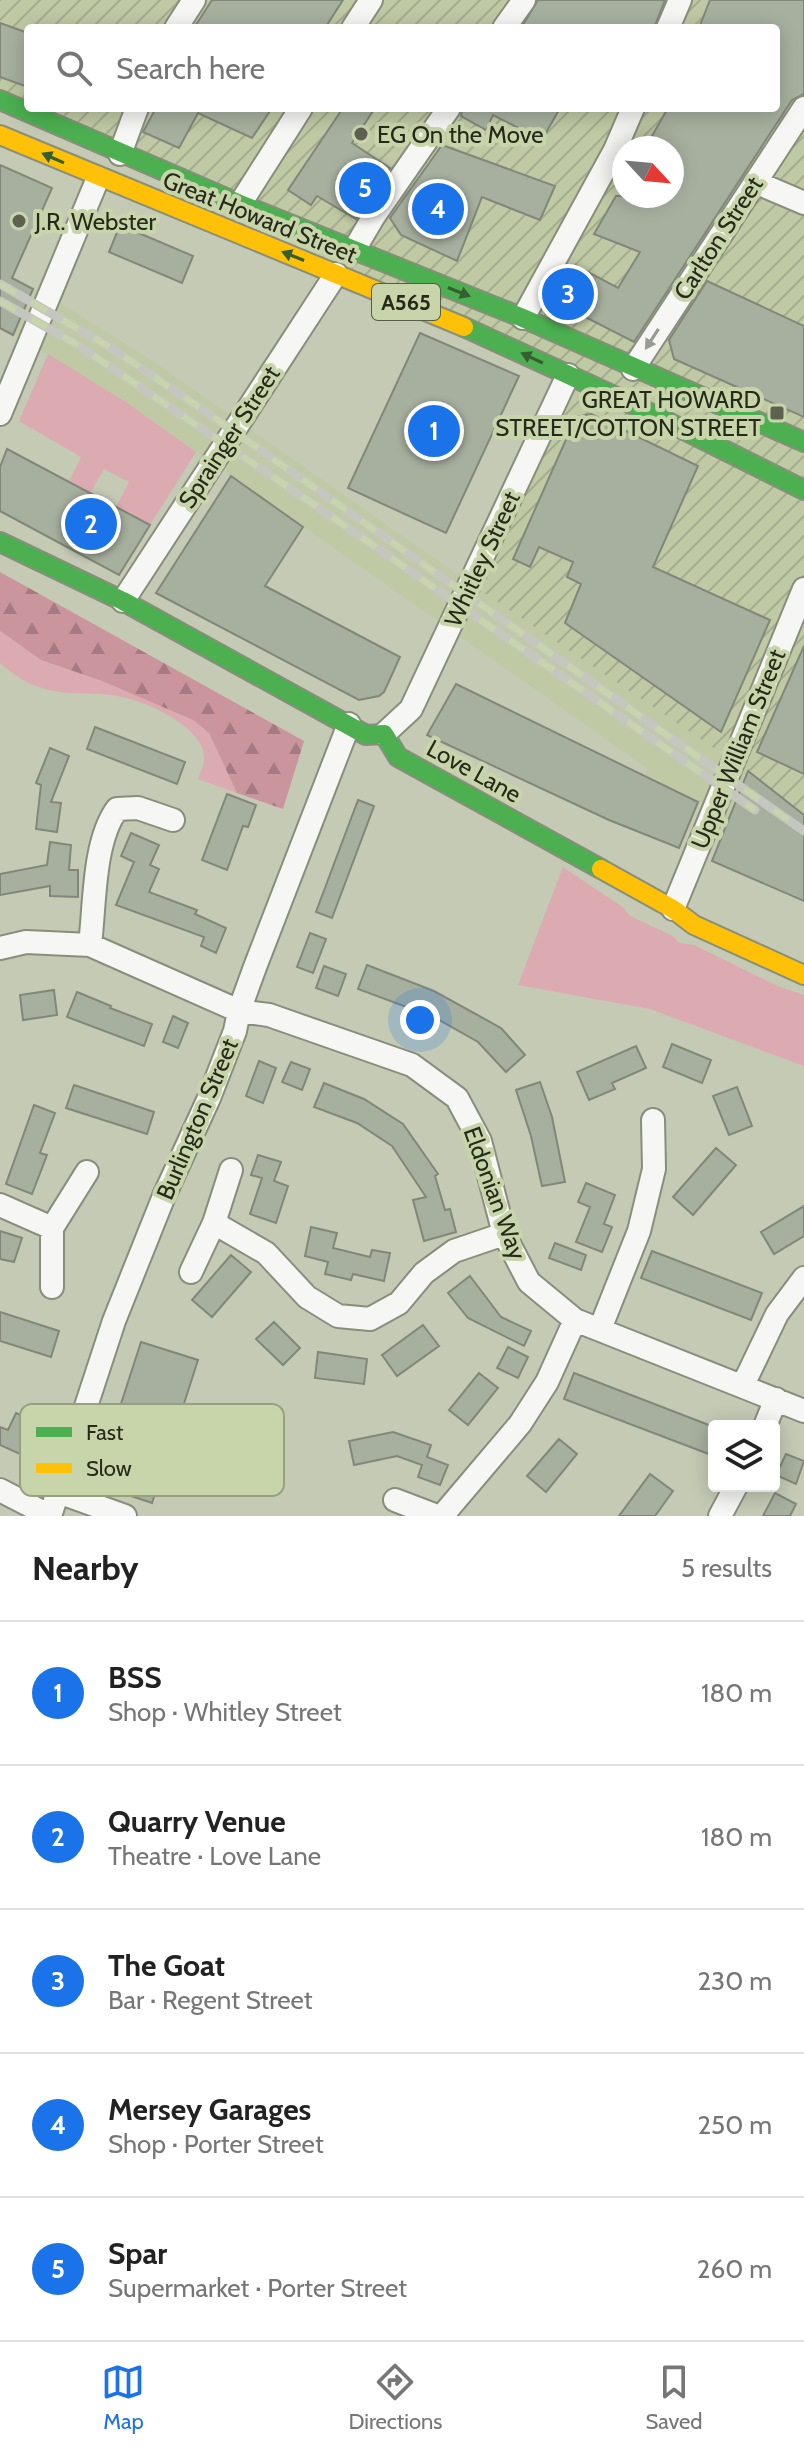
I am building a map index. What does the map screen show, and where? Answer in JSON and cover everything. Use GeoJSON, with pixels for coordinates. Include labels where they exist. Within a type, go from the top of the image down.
{"type":"FeatureCollection","features":[{"type":"Feature","properties":{"kind":"main road","name":"Great Howard Street"},"geometry":{"type":"LineString","coordinates":[[0,100],[24,111]]}},
{"type":"Feature","properties":{"kind":"main road","name":"Great Howard Street"},"geometry":{"type":"LineString","coordinates":[[27,112],[240,204],[523,318],[804,442]]}},
{"type":"Feature","properties":{"kind":"main road","name":"Great Howard Street"},"geometry":{"type":"LineString","coordinates":[[0,135],[98,178],[464,326],[720,446],[804,490]]}},
{"type":"Feature","properties":{"kind":"main road"},"geometry":{"type":"LineString","coordinates":[[633,369],[738,433]]}},
{"type":"Feature","properties":{"kind":"main road"},"geometry":{"type":"LineString","coordinates":[[0,542],[123,601],[366,735],[384,734]]}},
{"type":"Feature","properties":{"kind":"main road","name":"Love Lane"},"geometry":{"type":"LineString","coordinates":[[384,734],[398,757],[673,909],[694,925],[802,969]]}},
{"type":"Feature","properties":{"kind":"street"},"geometry":{"type":"LineString","coordinates":[[179,24],[194,0]]}},
{"type":"Feature","properties":{"kind":"street"},"geometry":{"type":"LineString","coordinates":[[356,24],[371,0]]}},
{"type":"Feature","properties":{"kind":"street"},"geometry":{"type":"LineString","coordinates":[[507,24],[524,0]]}},
{"type":"Feature","properties":{"kind":"street"},"geometry":{"type":"LineString","coordinates":[[670,24],[680,0]]}},
{"type":"Feature","properties":{"kind":"street","name":"Carlton Street"},"geometry":{"type":"LineString","coordinates":[[633,369],[804,108]]}},
{"type":"Feature","properties":{"kind":"street"},"geometry":{"type":"LineString","coordinates":[[120,154],[136,112]]}},
{"type":"Feature","properties":{"kind":"street"},"geometry":{"type":"LineString","coordinates":[[240,204],[298,112]]}},
{"type":"Feature","properties":{"kind":"street"},"geometry":{"type":"LineString","coordinates":[[354,250],[446,112]]}},
{"type":"Feature","properties":{"kind":"street"},"geometry":{"type":"LineString","coordinates":[[523,318],[615,150],[631,112]]}},
{"type":"Feature","properties":{"kind":"street"},"geometry":{"type":"LineString","coordinates":[[0,414],[98,178]]}},
{"type":"Feature","properties":{"kind":"street"},"geometry":{"type":"LineString","coordinates":[[755,182],[804,203]]}},
{"type":"Feature","properties":{"kind":"street","name":"Sprainger Street"},"geometry":{"type":"LineString","coordinates":[[123,601],[336,274]]}},
{"type":"Feature","properties":{"kind":"street","name":"Whitley Street"},"geometry":{"type":"LineString","coordinates":[[384,734],[411,709],[568,375]]}},
{"type":"Feature","properties":{"kind":"street","name":"Upper William Street"},"geometry":{"type":"LineString","coordinates":[[673,909],[804,589]]}},
{"type":"Feature","properties":{"kind":"street","name":"Burlington Street"},"geometry":{"type":"LineString","coordinates":[[87,1404],[114,1321],[164,1196],[209,1098],[235,1031],[239,1011],[349,724]]}},
{"type":"Feature","properties":{"kind":"street"},"geometry":{"type":"LineString","coordinates":[[90,945],[101,847],[107,823],[117,809],[138,808],[173,820]]}},
{"type":"Feature","properties":{"kind":"street","name":"Eldonian Way"},"geometry":{"type":"LineString","coordinates":[[0,948],[26,942],[90,945],[239,1011],[269,1015],[412,1065],[457,1098],[480,1141],[504,1234],[529,1282],[575,1320],[804,1411]]}},
{"type":"Feature","properties":{"kind":"street"},"geometry":{"type":"LineString","coordinates":[[600,1329],[639,1231],[654,1169],[653,1120]]}},
{"type":"Feature","properties":{"kind":"street"},"geometry":{"type":"LineString","coordinates":[[191,1272],[214,1223],[231,1170]]}},
{"type":"Feature","properties":{"kind":"street"},"geometry":{"type":"LineString","coordinates":[[52,1287],[52,1228],[87,1172]]}},
{"type":"Feature","properties":{"kind":"street"},"geometry":{"type":"LineString","coordinates":[[0,1205],[52,1228]]}},
{"type":"Feature","properties":{"kind":"street"},"geometry":{"type":"LineString","coordinates":[[214,1223],[266,1253],[307,1297],[338,1316],[370,1319],[399,1303],[424,1273],[454,1251],[504,1234]]}},
{"type":"Feature","properties":{"kind":"street"},"geometry":{"type":"LineString","coordinates":[[743,1385],[777,1314],[804,1278]]}},
{"type":"Feature","properties":{"kind":"street"},"geometry":{"type":"LineString","coordinates":[[395,1500],[439,1516],[520,1424],[547,1382],[575,1320]]}},
{"type":"Feature","properties":{"kind":"street"},"geometry":{"type":"LineString","coordinates":[[767,1420],[776,1399]]}},
{"type":"Feature","properties":{"kind":"street"},"geometry":{"type":"LineString","coordinates":[[0,1490],[50,1516]]}},
{"type":"Feature","properties":{"kind":"street"},"geometry":{"type":"LineString","coordinates":[[720,1516],[733,1492]]}},
{"type":"Feature","properties":{"kind":"street","name":"Burlington Street"},"geometry":{"type":"LineString","coordinates":[[50,1516],[57,1496]]}},
{"type":"Feature","properties":{"kind":"street"},"geometry":{"type":"LineString","coordinates":[[69,1496],[125,1516]]}},
{"type":"Feature","properties":{"kind":"shaded area"},"geometry":{"type":"Polygon","coordinates":[[[0,0],[804,0],[804,815],[748,771],[471,584],[568,375],[25,112],[780,112],[780,24],[24,24],[24,112],[0,100],[0,0]]]}},
{"type":"Feature","properties":{"kind":"shaded area"},"geometry":{"type":"Polygon","coordinates":[[[0,271],[60,303],[154,362],[471,584],[748,771],[804,815],[804,901],[712,861],[728,823],[698,802],[646,775],[647,768],[126,402],[0,328],[0,271]]]}},
{"type":"Feature","properties":{"kind":"shaded area"},"geometry":{"type":"Polygon","coordinates":[[[48,354],[126,402],[196,452],[150,525],[116,507],[129,482],[104,469],[90,493],[69,482],[81,457],[19,421],[48,354]]]}},
{"type":"Feature","properties":{"kind":"shaded area"},"geometry":{"type":"Polygon","coordinates":[[[0,631],[41,660],[102,681],[193,720],[209,733],[237,793],[198,779],[204,758],[201,744],[183,725],[158,710],[111,695],[47,690],[17,676],[0,663],[0,631]]]}},
{"type":"Feature","properties":{"kind":"shaded area"},"geometry":{"type":"Polygon","coordinates":[[[563,867],[624,908],[630,916],[673,936],[679,943],[694,945],[780,987],[804,995],[804,1066],[650,1009],[518,985],[563,867]]]}},
{"type":"Feature","properties":{"kind":"green space"},"geometry":{"type":"Polygon","coordinates":[[[0,572],[304,741],[283,809],[237,793],[209,733],[193,720],[102,681],[41,660],[0,631],[0,572]]]}},
{"type":"Feature","properties":{"kind":"building"},"geometry":{"type":"Polygon","coordinates":[[[212,0],[343,0],[328,24],[197,24],[212,0]]]}},
{"type":"Feature","properties":{"kind":"building"},"geometry":{"type":"Polygon","coordinates":[[[538,0],[665,0],[656,24],[524,24],[538,0]]]}},
{"type":"Feature","properties":{"kind":"building"},"geometry":{"type":"Polygon","coordinates":[[[710,0],[804,0],[804,94],[792,100],[634,342],[554,301],[575,265],[618,288],[640,252],[594,234],[612,203],[612,208],[684,208],[684,136],[652,136],[666,112],[780,112],[780,24],[701,24],[710,0]]]}},
{"type":"Feature","properties":{"kind":"building"},"geometry":{"type":"Polygon","coordinates":[[[0,23],[24,32],[24,86],[0,77],[0,23]]]}},
{"type":"Feature","properties":{"kind":"building"},"geometry":{"type":"Polygon","coordinates":[[[154,112],[269,112],[252,138],[198,113],[179,148],[143,132],[154,112]]]}},
{"type":"Feature","properties":{"kind":"building"},"geometry":{"type":"Polygon","coordinates":[[[340,112],[372,112],[352,143],[390,168],[356,219],[317,196],[311,205],[288,190],[340,112]]]}},
{"type":"Feature","properties":{"kind":"building"},"geometry":{"type":"Polygon","coordinates":[[[462,112],[558,112],[542,140],[493,115],[486,130],[461,116],[462,112]]]}},
{"type":"Feature","properties":{"kind":"building"},"geometry":{"type":"Polygon","coordinates":[[[442,145],[555,186],[540,220],[482,197],[457,261],[401,235],[390,218],[442,145]]]}},
{"type":"Feature","properties":{"kind":"building","name":"J.R. Webster"},"geometry":{"type":"Polygon","coordinates":[[[0,165],[52,188],[12,278],[33,289],[13,335],[0,328],[0,165]]]}},
{"type":"Feature","properties":{"kind":"building"},"geometry":{"type":"Polygon","coordinates":[[[120,225],[193,256],[182,283],[109,252],[120,225]]]}},
{"type":"Feature","properties":{"kind":"building"},"geometry":{"type":"Polygon","coordinates":[[[707,281],[804,326],[804,417],[674,359],[669,340],[707,281]]]}},
{"type":"Feature","properties":{"kind":"building"},"geometry":{"type":"Polygon","coordinates":[[[420,333],[519,376],[446,533],[348,488],[420,333]]]}},
{"type":"Feature","properties":{"kind":"building"},"geometry":{"type":"Polygon","coordinates":[[[591,414],[698,466],[653,567],[770,620],[721,732],[565,623],[581,584],[567,577],[573,562],[539,547],[530,567],[513,559],[576,417],[591,414]]]}},
{"type":"Feature","properties":{"kind":"building"},"geometry":{"type":"Polygon","coordinates":[[[7,449],[150,525],[119,575],[0,511],[0,467],[7,449]]]}},
{"type":"Feature","properties":{"kind":"building"},"geometry":{"type":"Polygon","coordinates":[[[231,476],[303,527],[265,586],[400,657],[384,692],[379,696],[359,700],[156,593],[231,476]]]}},
{"type":"Feature","properties":{"kind":"building"},"geometry":{"type":"Polygon","coordinates":[[[804,646],[804,774],[757,752],[804,646]]]}},
{"type":"Feature","properties":{"kind":"building"},"geometry":{"type":"Polygon","coordinates":[[[456,684],[698,802],[679,848],[609,820],[427,735],[456,684]]]}},
{"type":"Feature","properties":{"kind":"building"},"geometry":{"type":"Polygon","coordinates":[[[95,727],[185,762],[177,784],[87,749],[95,727]]]}},
{"type":"Feature","properties":{"kind":"building"},"geometry":{"type":"Polygon","coordinates":[[[50,748],[69,756],[51,802],[61,803],[57,832],[36,829],[41,785],[36,783],[50,748]]]}},
{"type":"Feature","properties":{"kind":"building"},"geometry":{"type":"Polygon","coordinates":[[[748,771],[804,815],[804,901],[712,861],[748,771]]]}},
{"type":"Feature","properties":{"kind":"building"},"geometry":{"type":"Polygon","coordinates":[[[227,794],[256,805],[248,827],[243,826],[227,870],[202,860],[227,794]]]}},
{"type":"Feature","properties":{"kind":"building"},"geometry":{"type":"Polygon","coordinates":[[[358,800],[374,806],[332,918],[316,912],[358,800]]]}},
{"type":"Feature","properties":{"kind":"building"},"geometry":{"type":"Polygon","coordinates":[[[131,833],[159,845],[150,865],[159,869],[149,892],[197,910],[195,914],[226,928],[216,953],[201,946],[204,937],[116,905],[134,862],[121,856],[131,833]]]}},
{"type":"Feature","properties":{"kind":"building"},"geometry":{"type":"Polygon","coordinates":[[[50,842],[71,845],[69,870],[78,870],[78,897],[50,896],[50,886],[0,895],[0,874],[47,865],[50,842]]]}},
{"type":"Feature","properties":{"kind":"building"},"geometry":{"type":"Polygon","coordinates":[[[310,933],[326,939],[313,973],[297,967],[310,933]]]}},
{"type":"Feature","properties":{"kind":"building"},"geometry":{"type":"Polygon","coordinates":[[[367,965],[434,991],[501,1028],[525,1055],[506,1072],[478,1042],[411,1004],[409,1008],[358,989],[367,965]]]}},
{"type":"Feature","properties":{"kind":"building"},"geometry":{"type":"Polygon","coordinates":[[[324,966],[346,974],[338,996],[316,988],[324,966]]]}},
{"type":"Feature","properties":{"kind":"building"},"geometry":{"type":"Polygon","coordinates":[[[54,990],[57,1015],[23,1020],[20,995],[54,990]]]}},
{"type":"Feature","properties":{"kind":"building"},"geometry":{"type":"Polygon","coordinates":[[[77,992],[152,1024],[144,1046],[67,1017],[77,992]]]}},
{"type":"Feature","properties":{"kind":"building"},"geometry":{"type":"Polygon","coordinates":[[[173,1016],[188,1023],[178,1048],[163,1042],[173,1016]]]}},
{"type":"Feature","properties":{"kind":"building"},"geometry":{"type":"Polygon","coordinates":[[[672,1044],[711,1060],[702,1083],[663,1067],[672,1044]]]}},
{"type":"Feature","properties":{"kind":"building"},"geometry":{"type":"Polygon","coordinates":[[[636,1046],[646,1068],[612,1083],[615,1089],[589,1100],[577,1072],[636,1046]]]}},
{"type":"Feature","properties":{"kind":"building"},"geometry":{"type":"Polygon","coordinates":[[[259,1061],[276,1068],[263,1103],[246,1096],[259,1061]]]}},
{"type":"Feature","properties":{"kind":"building"},"geometry":{"type":"Polygon","coordinates":[[[291,1062],[310,1069],[302,1090],[282,1082],[291,1062]]]}},
{"type":"Feature","properties":{"kind":"building"},"geometry":{"type":"Polygon","coordinates":[[[540,1082],[552,1117],[565,1182],[542,1186],[531,1136],[516,1090],[540,1082]]]}},
{"type":"Feature","properties":{"kind":"building"},"geometry":{"type":"Polygon","coordinates":[[[324,1083],[364,1099],[403,1124],[438,1174],[435,1176],[445,1210],[450,1209],[456,1232],[424,1241],[413,1200],[426,1197],[392,1146],[357,1123],[314,1107],[324,1083]]]}},
{"type":"Feature","properties":{"kind":"building"},"geometry":{"type":"Polygon","coordinates":[[[74,1085],[154,1112],[147,1134],[66,1108],[74,1085]]]}},
{"type":"Feature","properties":{"kind":"building"},"geometry":{"type":"Polygon","coordinates":[[[737,1087],[752,1126],[729,1135],[713,1096],[737,1087]]]}},
{"type":"Feature","properties":{"kind":"building"},"geometry":{"type":"Polygon","coordinates":[[[34,1105],[55,1113],[40,1153],[47,1155],[32,1194],[6,1184],[34,1105]]]}},
{"type":"Feature","properties":{"kind":"building"},"geometry":{"type":"Polygon","coordinates":[[[716,1148],[736,1165],[693,1215],[673,1197],[716,1148]]]}},
{"type":"Feature","properties":{"kind":"building"},"geometry":{"type":"Polygon","coordinates":[[[258,1155],[281,1162],[274,1181],[288,1186],[276,1223],[250,1214],[262,1178],[251,1175],[258,1155]]]}},
{"type":"Feature","properties":{"kind":"building"},"geometry":{"type":"Polygon","coordinates":[[[586,1183],[615,1195],[604,1224],[612,1227],[602,1252],[576,1242],[590,1207],[578,1202],[586,1183]]]}},
{"type":"Feature","properties":{"kind":"building"},"geometry":{"type":"Polygon","coordinates":[[[804,1206],[804,1236],[774,1254],[761,1232],[804,1206]]]}},
{"type":"Feature","properties":{"kind":"building"},"geometry":{"type":"Polygon","coordinates":[[[311,1227],[337,1233],[333,1248],[370,1257],[372,1250],[390,1253],[384,1281],[353,1274],[351,1280],[325,1274],[328,1262],[305,1256],[311,1227]]]}},
{"type":"Feature","properties":{"kind":"building"},"geometry":{"type":"Polygon","coordinates":[[[0,1231],[22,1238],[14,1262],[0,1259],[0,1231]]]}},
{"type":"Feature","properties":{"kind":"building"},"geometry":{"type":"Polygon","coordinates":[[[555,1243],[586,1255],[581,1270],[549,1258],[555,1243]]]}},
{"type":"Feature","properties":{"kind":"building"},"geometry":{"type":"Polygon","coordinates":[[[652,1251],[762,1293],[751,1320],[641,1278],[652,1251]]]}},
{"type":"Feature","properties":{"kind":"building"},"geometry":{"type":"Polygon","coordinates":[[[231,1255],[251,1272],[212,1317],[192,1300],[231,1255]]]}},
{"type":"Feature","properties":{"kind":"building"},"geometry":{"type":"Polygon","coordinates":[[[470,1276],[501,1317],[531,1331],[524,1346],[468,1318],[448,1293],[470,1276]]]}},
{"type":"Feature","properties":{"kind":"building"},"geometry":{"type":"Polygon","coordinates":[[[0,1312],[59,1331],[51,1357],[0,1341],[0,1312]]]}},
{"type":"Feature","properties":{"kind":"building"},"geometry":{"type":"Polygon","coordinates":[[[274,1322],[300,1348],[283,1365],[256,1339],[274,1322]]]}},
{"type":"Feature","properties":{"kind":"building"},"geometry":{"type":"Polygon","coordinates":[[[423,1325],[439,1346],[397,1376],[382,1355],[423,1325]]]}},
{"type":"Feature","properties":{"kind":"building"},"geometry":{"type":"Polygon","coordinates":[[[141,1342],[198,1360],[184,1404],[121,1404],[141,1342]]]}},
{"type":"Feature","properties":{"kind":"building"},"geometry":{"type":"Polygon","coordinates":[[[508,1347],[528,1357],[518,1378],[497,1368],[508,1347]]]}},
{"type":"Feature","properties":{"kind":"building"},"geometry":{"type":"Polygon","coordinates":[[[318,1352],[367,1359],[364,1384],[315,1378],[318,1352]]]}},
{"type":"Feature","properties":{"kind":"building"},"geometry":{"type":"Polygon","coordinates":[[[479,1373],[498,1388],[468,1425],[449,1410],[479,1373]]]}},
{"type":"Feature","properties":{"kind":"building"},"geometry":{"type":"Polygon","coordinates":[[[574,1373],[708,1425],[708,1454],[564,1399],[574,1373]]]}},
{"type":"Feature","properties":{"kind":"building"},"geometry":{"type":"Polygon","coordinates":[[[16,1413],[20,1415],[20,1454],[0,1445],[0,1427],[8,1430],[16,1413]]]}},
{"type":"Feature","properties":{"kind":"building"},"geometry":{"type":"Polygon","coordinates":[[[393,1432],[431,1445],[427,1457],[448,1465],[440,1485],[418,1477],[422,1465],[397,1456],[354,1465],[349,1441],[393,1432]]]}},
{"type":"Feature","properties":{"kind":"building"},"geometry":{"type":"Polygon","coordinates":[[[559,1439],[577,1454],[546,1492],[527,1476],[559,1439]]]}},
{"type":"Feature","properties":{"kind":"building"},"geometry":{"type":"Polygon","coordinates":[[[786,1454],[804,1461],[796,1484],[780,1477],[780,1467],[786,1454]]]}},
{"type":"Feature","properties":{"kind":"building"},"geometry":{"type":"Polygon","coordinates":[[[650,1474],[673,1491],[655,1516],[619,1516],[650,1474]]]}},
{"type":"Feature","properties":{"kind":"building"},"geometry":{"type":"Polygon","coordinates":[[[775,1493],[796,1504],[790,1516],[763,1516],[775,1493]]]}},
{"type":"Feature","properties":{"kind":"building"},"geometry":{"type":"Polygon","coordinates":[[[131,1496],[154,1496],[152,1503],[131,1496]]]}},
{"type":"Feature","properties":{"kind":"railway"},"geometry":{"type":"LineString","coordinates":[[0,284],[111,348],[199,407],[804,831]]}},
{"type":"Feature","properties":{"kind":"railway"},"geometry":{"type":"LineString","coordinates":[[0,301],[78,345],[755,810]]}},
{"type":"Feature","properties":{"kind":"traffic: fast"},"geometry":{"type":"LineString","coordinates":[[0,100],[24,110]]}},
{"type":"Feature","properties":{"kind":"traffic: fast"},"geometry":{"type":"LineString","coordinates":[[28,112],[240,204],[523,318],[804,442]]}},
{"type":"Feature","properties":{"kind":"traffic: fast"},"geometry":{"type":"LineString","coordinates":[[464,327],[636,406],[804,490]]}},
{"type":"Feature","properties":{"kind":"traffic: fast"},"geometry":{"type":"LineString","coordinates":[[0,542],[123,601],[366,735],[384,734],[398,757],[601,869]]}},
{"type":"Feature","properties":{"kind":"traffic: slow"},"geometry":{"type":"LineString","coordinates":[[0,135],[464,327]]}},
{"type":"Feature","properties":{"kind":"traffic: slow"},"geometry":{"type":"LineString","coordinates":[[601,869],[673,909],[694,925],[804,975]]}},
{"type":"Feature","properties":{"kind":"place","name":"EG On the Move"},"geometry":{"type":"Point","coordinates":[361,134]}},
{"type":"Feature","properties":{"kind":"place","name":"Spar"},"geometry":{"type":"Point","coordinates":[365,188]}},
{"type":"Feature","properties":{"kind":"place","name":"Mersey Garages"},"geometry":{"type":"Point","coordinates":[438,209]}},
{"type":"Feature","properties":{"kind":"place","name":"J.R. Webster"},"geometry":{"type":"Point","coordinates":[19,221]}},
{"type":"Feature","properties":{"kind":"place","name":"The Goat"},"geometry":{"type":"Point","coordinates":[568,294]}},
{"type":"Feature","properties":{"kind":"place","name":"GREAT HOWARD STREET/COTTON STREET"},"geometry":{"type":"Point","coordinates":[777,413]}},
{"type":"Feature","properties":{"kind":"place","name":"BSS"},"geometry":{"type":"Point","coordinates":[434,431]}},
{"type":"Feature","properties":{"kind":"place","name":"Quarry Venue"},"geometry":{"type":"Point","coordinates":[91,524]}}]}
